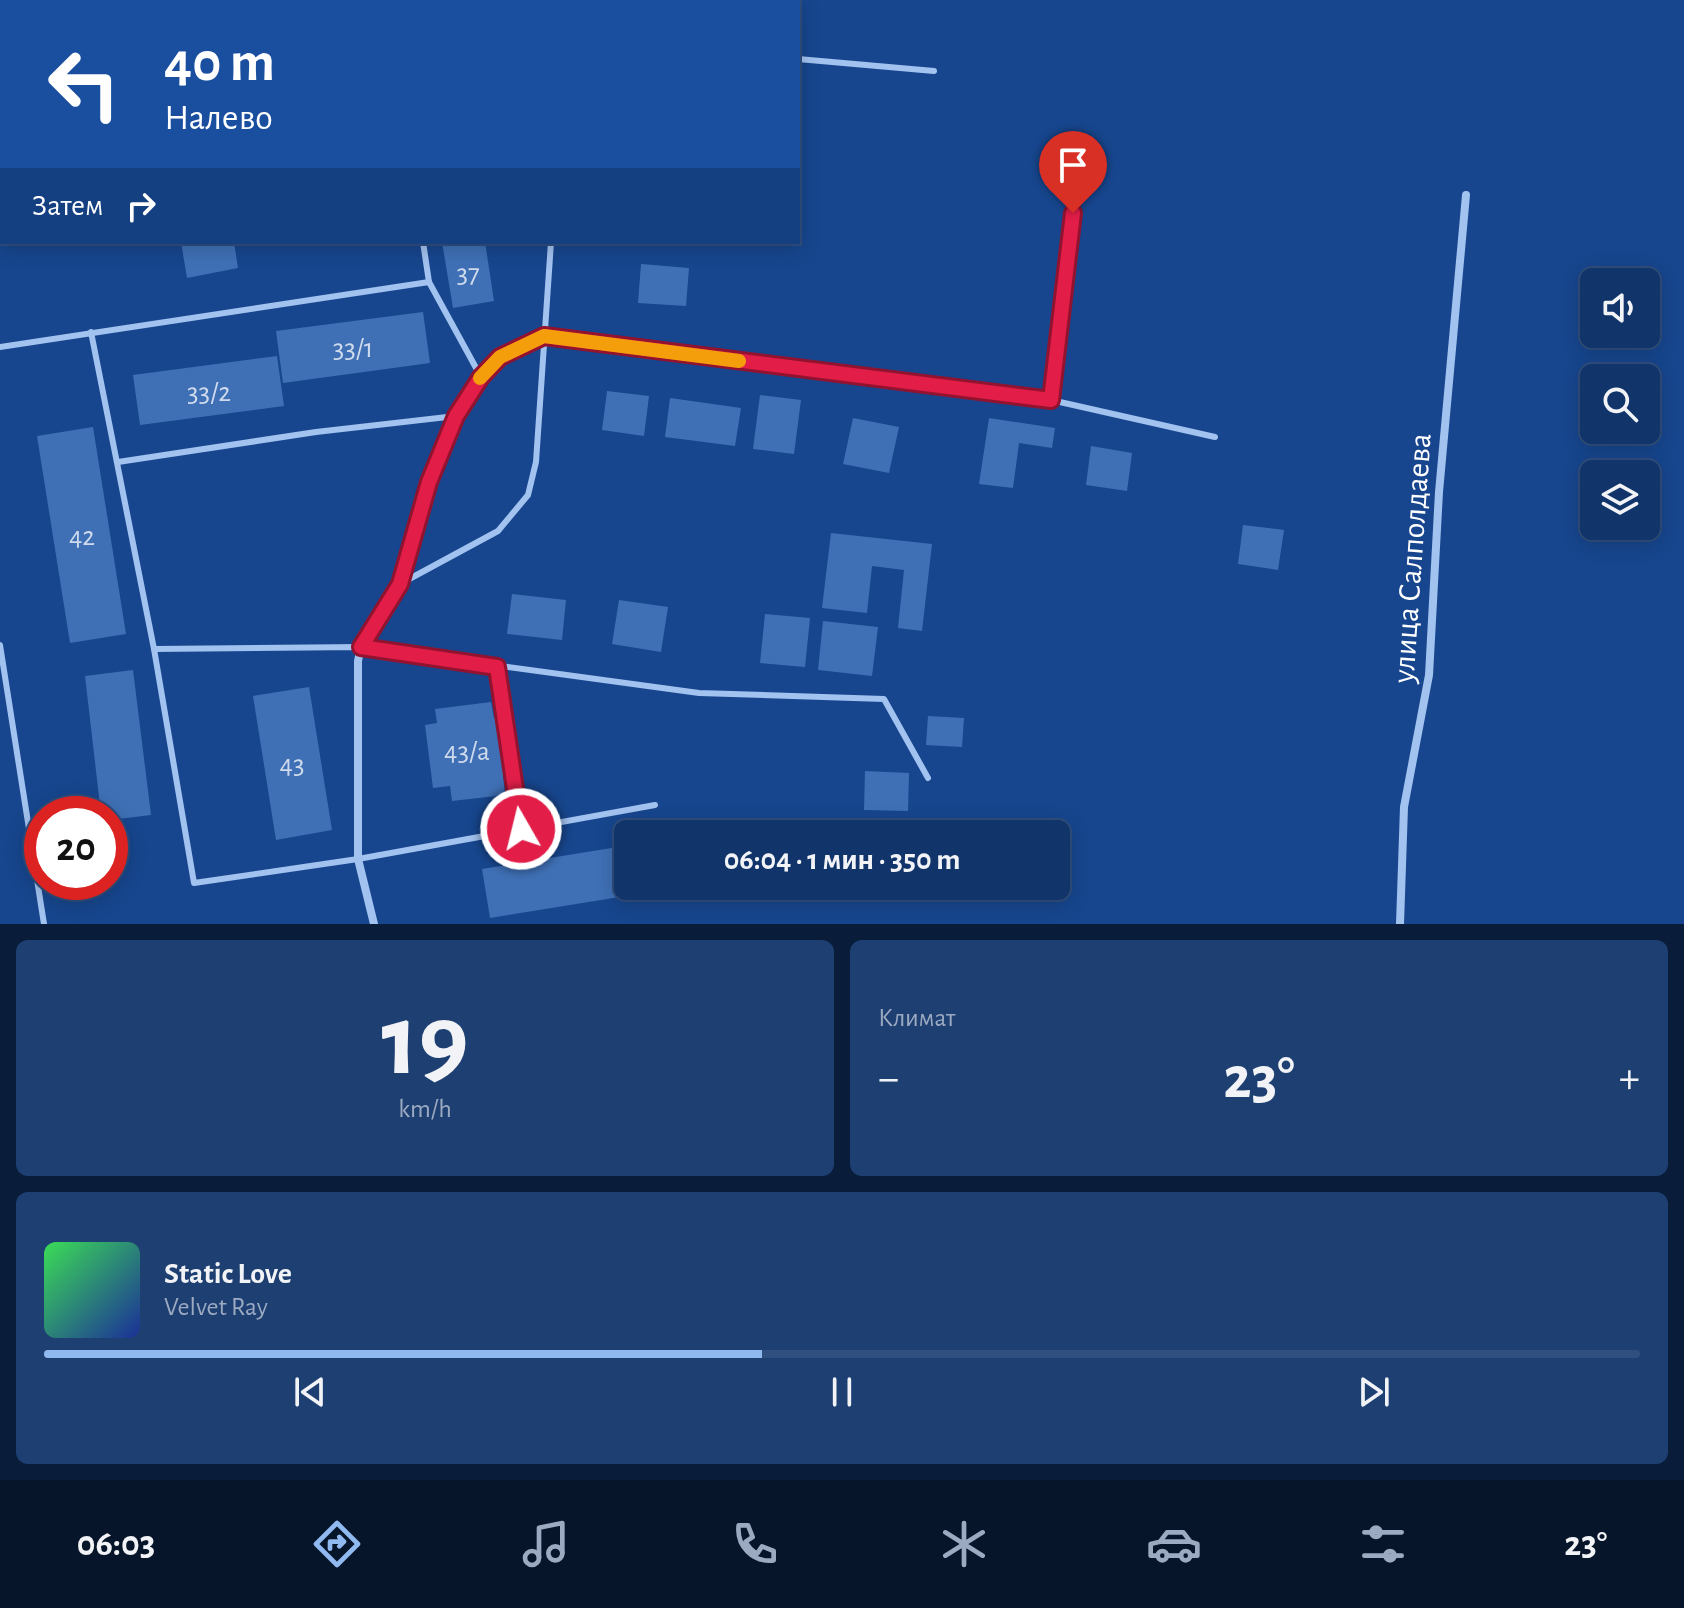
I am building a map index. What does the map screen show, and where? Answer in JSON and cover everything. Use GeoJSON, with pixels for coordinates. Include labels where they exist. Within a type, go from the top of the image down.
{"type":"FeatureCollection","features":[{"type":"Feature","properties":{"kind":"street","name":"улица Салполдаева"},"geometry":{"type":"LineString","coordinates":[[1400,924],[1404,807],[1429,675],[1439,492],[1466,195]]}},
{"type":"Feature","properties":{"kind":"street"},"geometry":{"type":"LineString","coordinates":[[374,924],[358,859],[358,661],[361,647],[400,584],[429,482],[456,416],[481,377],[500,357],[544,336]]}},
{"type":"Feature","properties":{"kind":"lane"},"geometry":{"type":"LineString","coordinates":[[800,59],[934,71]]}},
{"type":"Feature","properties":{"kind":"lane"},"geometry":{"type":"LineString","coordinates":[[1051,400],[1077,182]]}},
{"type":"Feature","properties":{"kind":"lane"},"geometry":{"type":"LineString","coordinates":[[423,244],[429,282],[481,377]]}},
{"type":"Feature","properties":{"kind":"lane"},"geometry":{"type":"LineString","coordinates":[[400,584],[498,531],[528,495],[536,462],[551,244]]}},
{"type":"Feature","properties":{"kind":"lane"},"geometry":{"type":"LineString","coordinates":[[0,347],[429,282]]}},
{"type":"Feature","properties":{"kind":"lane"},"geometry":{"type":"LineString","coordinates":[[91,332],[154,649],[194,883],[358,859],[655,805]]}},
{"type":"Feature","properties":{"kind":"lane"},"geometry":{"type":"LineString","coordinates":[[544,336],[1051,400],[1215,437]]}},
{"type":"Feature","properties":{"kind":"lane"},"geometry":{"type":"LineString","coordinates":[[118,462],[316,432],[456,416]]}},
{"type":"Feature","properties":{"kind":"lane"},"geometry":{"type":"LineString","coordinates":[[0,645],[44,924]]}},
{"type":"Feature","properties":{"kind":"lane"},"geometry":{"type":"LineString","coordinates":[[154,649],[361,647],[699,693],[884,699],[928,778]]}},
{"type":"Feature","properties":{"kind":"lane"},"geometry":{"type":"LineString","coordinates":[[497,667],[521,829]]}},
{"type":"Feature","properties":{"kind":"building"},"geometry":{"type":"Polygon","coordinates":[[[181,244],[234,244],[238,268],[187,278],[181,244]]]}},
{"type":"Feature","properties":{"kind":"building"},"geometry":{"type":"Polygon","coordinates":[[[442,244],[485,244],[494,301],[453,308],[442,244]]]}},
{"type":"Feature","properties":{"kind":"building"},"geometry":{"type":"Polygon","coordinates":[[[641,264],[689,268],[686,306],[638,303],[641,264]]]}},
{"type":"Feature","properties":{"kind":"building"},"geometry":{"type":"Polygon","coordinates":[[[423,312],[430,363],[283,383],[276,331],[423,312]]]}},
{"type":"Feature","properties":{"kind":"building"},"geometry":{"type":"Polygon","coordinates":[[[277,356],[284,406],[140,425],[133,375],[277,356]]]}},
{"type":"Feature","properties":{"kind":"building"},"geometry":{"type":"Polygon","coordinates":[[[607,391],[649,396],[644,436],[602,430],[607,391]]]}},
{"type":"Feature","properties":{"kind":"building"},"geometry":{"type":"Polygon","coordinates":[[[760,395],[801,400],[794,454],[753,449],[760,395]]]}},
{"type":"Feature","properties":{"kind":"building"},"geometry":{"type":"Polygon","coordinates":[[[670,398],[741,408],[735,446],[665,437],[670,398]]]}},
{"type":"Feature","properties":{"kind":"building"},"geometry":{"type":"Polygon","coordinates":[[[853,418],[899,427],[889,473],[843,464],[853,418]]]}},
{"type":"Feature","properties":{"kind":"building"},"geometry":{"type":"Polygon","coordinates":[[[989,418],[1055,428],[1052,448],[1019,443],[1013,488],[979,484],[989,418]]]}},
{"type":"Feature","properties":{"kind":"building"},"geometry":{"type":"Polygon","coordinates":[[[93,427],[126,634],[70,643],[37,436],[93,427]]]}},
{"type":"Feature","properties":{"kind":"building"},"geometry":{"type":"Polygon","coordinates":[[[1091,446],[1132,453],[1127,491],[1086,485],[1091,446]]]}},
{"type":"Feature","properties":{"kind":"building"},"geometry":{"type":"Polygon","coordinates":[[[1243,525],[1284,530],[1278,570],[1238,564],[1243,525]]]}},
{"type":"Feature","properties":{"kind":"building"},"geometry":{"type":"Polygon","coordinates":[[[831,533],[932,544],[922,631],[898,628],[904,570],[872,566],[867,613],[822,608],[831,533]]]}},
{"type":"Feature","properties":{"kind":"building"},"geometry":{"type":"Polygon","coordinates":[[[512,594],[566,600],[562,640],[507,634],[512,594]]]}},
{"type":"Feature","properties":{"kind":"building"},"geometry":{"type":"Polygon","coordinates":[[[619,600],[668,607],[661,652],[612,644],[619,600]]]}},
{"type":"Feature","properties":{"kind":"building"},"geometry":{"type":"Polygon","coordinates":[[[765,614],[810,618],[805,667],[760,663],[765,614]]]}},
{"type":"Feature","properties":{"kind":"building"},"geometry":{"type":"Polygon","coordinates":[[[823,621],[878,627],[872,676],[818,670],[823,621]]]}},
{"type":"Feature","properties":{"kind":"building"},"geometry":{"type":"Polygon","coordinates":[[[133,670],[151,815],[128,818],[128,796],[99,796],[85,676],[133,670]]]}},
{"type":"Feature","properties":{"kind":"building"},"geometry":{"type":"Polygon","coordinates":[[[309,687],[332,830],[276,840],[253,696],[309,687]]]}},
{"type":"Feature","properties":{"kind":"building"},"geometry":{"type":"Polygon","coordinates":[[[491,702],[494,718],[502,717],[509,775],[503,775],[505,795],[452,801],[450,786],[433,788],[425,725],[437,723],[435,709],[491,702]]]}},
{"type":"Feature","properties":{"kind":"building"},"geometry":{"type":"Polygon","coordinates":[[[928,716],[964,718],[962,747],[926,745],[928,716]]]}},
{"type":"Feature","properties":{"kind":"building"},"geometry":{"type":"Polygon","coordinates":[[[865,771],[909,773],[908,811],[864,810],[865,771]]]}},
{"type":"Feature","properties":{"kind":"building"},"geometry":{"type":"Polygon","coordinates":[[[614,848],[614,898],[490,918],[482,869],[614,848]]]}},
{"type":"Feature","properties":{"kind":"slow traffic"},"geometry":{"type":"LineString","coordinates":[[480,378],[500,357],[544,336],[739,361]]}},
{"type":"Feature","properties":{"kind":"route"},"geometry":{"type":"LineString","coordinates":[[521,829],[497,667],[361,647],[400,584],[429,482],[456,416],[481,377],[500,357],[544,336],[1051,400],[1073,213]]}}]}
